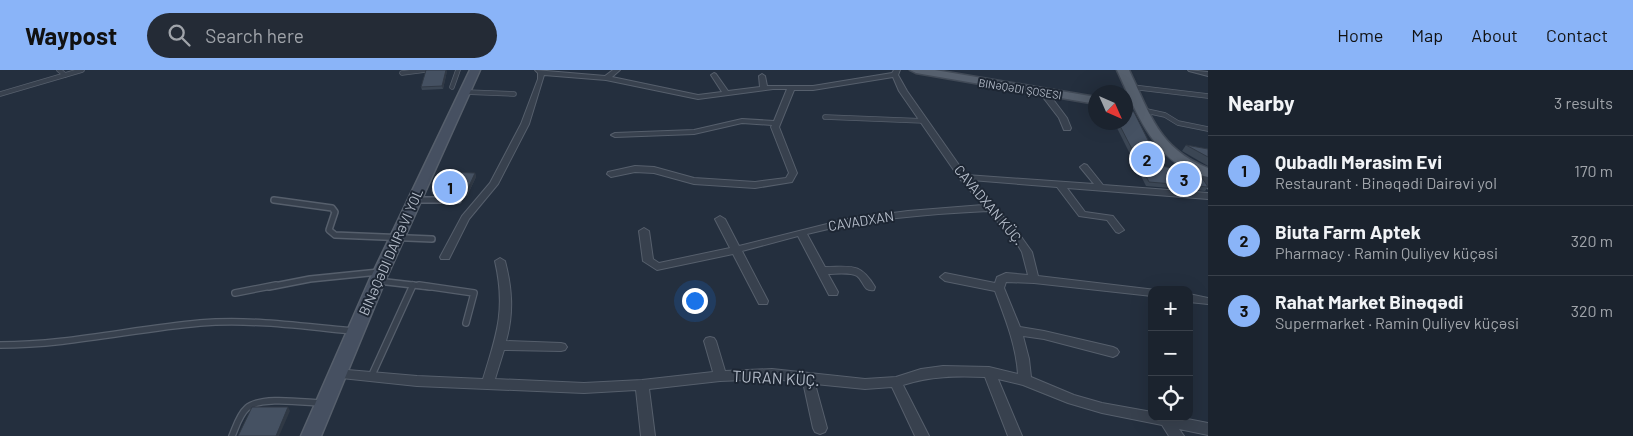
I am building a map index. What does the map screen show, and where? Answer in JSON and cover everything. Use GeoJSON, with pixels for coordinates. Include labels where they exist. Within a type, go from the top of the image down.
{"type":"FeatureCollection","features":[{"type":"Feature","properties":{"kind":"main road","name":"BINƏQƏDI DAIRƏVI YOL"},"geometry":{"type":"LineString","coordinates":[[311,436],[323,403],[415,200],[458,90],[475,70]]}},
{"type":"Feature","properties":{"kind":"main road","name":"BINƏQƏDI ŞOSESI"},"geometry":{"type":"LineString","coordinates":[[916,70],[1088,100]]}},
{"type":"Feature","properties":{"kind":"main road"},"geometry":{"type":"LineString","coordinates":[[1123,70],[1130,85]]}},
{"type":"Feature","properties":{"kind":"main road"},"geometry":{"type":"LineString","coordinates":[[1133,92],[1141,110],[1163,148],[1182,162],[1207,176]]}},
{"type":"Feature","properties":{"kind":"main road"},"geometry":{"type":"LineString","coordinates":[[1133,108],[1141,110]]}},
{"type":"Feature","properties":{"kind":"street"},"geometry":{"type":"LineString","coordinates":[[606,78],[617,70]]}},
{"type":"Feature","properties":{"kind":"street"},"geometry":{"type":"LineString","coordinates":[[1191,70],[1208,74]]}},
{"type":"Feature","properties":{"kind":"street"},"geometry":{"type":"LineString","coordinates":[[445,257],[466,218],[494,184],[525,124],[541,79],[540,71],[606,78],[625,86],[691,96],[764,88],[813,88],[896,73]]}},
{"type":"Feature","properties":{"kind":"street","name":"CAVADXAN KÜÇ."},"geometry":{"type":"LineString","coordinates":[[896,73],[903,92],[963,177],[1027,252],[1034,279]]}},
{"type":"Feature","properties":{"kind":"street"},"geometry":{"type":"LineString","coordinates":[[714,75],[725,92]]}},
{"type":"Feature","properties":{"kind":"street"},"geometry":{"type":"LineString","coordinates":[[762,76],[764,88]]}},
{"type":"Feature","properties":{"kind":"street"},"geometry":{"type":"LineString","coordinates":[[611,174],[634,170],[654,170],[694,181],[755,185],[788,180],[793,173],[775,124],[791,89]]}},
{"type":"Feature","properties":{"kind":"street"},"geometry":{"type":"LineString","coordinates":[[1043,92],[1067,128]]}},
{"type":"Feature","properties":{"kind":"street"},"geometry":{"type":"LineString","coordinates":[[615,135],[694,132],[727,119],[775,124]]}},
{"type":"Feature","properties":{"kind":"street"},"geometry":{"type":"LineString","coordinates":[[1084,167],[1101,188]]}},
{"type":"Feature","properties":{"kind":"street"},"geometry":{"type":"LineString","coordinates":[[963,177],[1208,196]]}},
{"type":"Feature","properties":{"kind":"street"},"geometry":{"type":"LineString","coordinates":[[1060,185],[1079,211],[1087,215],[1110,218],[1118,230]]}},
{"type":"Feature","properties":{"kind":"street","name":"CAVADXAN"},"geometry":{"type":"LineString","coordinates":[[644,232],[648,261],[657,266],[736,251],[838,224],[926,211],[989,208]]}},
{"type":"Feature","properties":{"kind":"street"},"geometry":{"type":"LineString","coordinates":[[720,219],[763,302]]}},
{"type":"Feature","properties":{"kind":"street"},"geometry":{"type":"LineString","coordinates":[[802,234],[833,292]]}},
{"type":"Feature","properties":{"kind":"street"},"geometry":{"type":"LineString","coordinates":[[487,384],[506,318],[508,301],[506,282],[500,261]]}},
{"type":"Feature","properties":{"kind":"street"},"geometry":{"type":"LineString","coordinates":[[822,270],[854,270],[861,274],[870,287]]}},
{"type":"Feature","properties":{"kind":"street"},"geometry":{"type":"LineString","coordinates":[[1025,380],[1023,359],[1016,331],[999,288],[1001,280],[1006,277],[1034,279],[1148,292]]}},
{"type":"Feature","properties":{"kind":"street"},"geometry":{"type":"LineString","coordinates":[[945,278],[999,288]]}},
{"type":"Feature","properties":{"kind":"street"},"geometry":{"type":"LineString","coordinates":[[1193,298],[1205,300]]}},
{"type":"Feature","properties":{"kind":"street"},"geometry":{"type":"LineString","coordinates":[[1016,331],[1044,335],[1114,352]]}},
{"type":"Feature","properties":{"kind":"street"},"geometry":{"type":"LineString","coordinates":[[710,341],[720,376]]}},
{"type":"Feature","properties":{"kind":"street"},"geometry":{"type":"LineString","coordinates":[[499,345],[561,347]]}},
{"type":"Feature","properties":{"kind":"street","name":"TURAN KÜÇ."},"geometry":{"type":"LineString","coordinates":[[336,374],[584,388],[642,385],[720,376],[772,374],[865,384],[896,382],[921,374],[943,371],[989,372],[1025,380],[1072,399],[1167,422],[1208,429]]}},
{"type":"Feature","properties":{"kind":"street"},"geometry":{"type":"LineString","coordinates":[[989,372],[1016,436]]}},
{"type":"Feature","properties":{"kind":"street"},"geometry":{"type":"LineString","coordinates":[[808,378],[820,428]]}},
{"type":"Feature","properties":{"kind":"street"},"geometry":{"type":"LineString","coordinates":[[896,382],[922,436]]}},
{"type":"Feature","properties":{"kind":"street"},"geometry":{"type":"LineString","coordinates":[[642,385],[648,436]]}},
{"type":"Feature","properties":{"kind":"street"},"geometry":{"type":"LineString","coordinates":[[1167,422],[1177,436]]}},
{"type":"Feature","properties":{"kind":"lane"},"geometry":{"type":"LineString","coordinates":[[59,70],[65,75]]}},
{"type":"Feature","properties":{"kind":"lane"},"geometry":{"type":"LineString","coordinates":[[0,94],[82,70]]}},
{"type":"Feature","properties":{"kind":"lane"},"geometry":{"type":"LineString","coordinates":[[402,73],[425,70]]}},
{"type":"Feature","properties":{"kind":"lane"},"geometry":{"type":"LineString","coordinates":[[458,70],[458,90],[514,94]]}},
{"type":"Feature","properties":{"kind":"lane"},"geometry":{"type":"LineString","coordinates":[[1133,87],[1208,96]]}},
{"type":"Feature","properties":{"kind":"lane"},"geometry":{"type":"LineString","coordinates":[[1141,110],[1165,115],[1178,123],[1208,129]]}},
{"type":"Feature","properties":{"kind":"lane"},"geometry":{"type":"LineString","coordinates":[[825,117],[925,121]]}},
{"type":"Feature","properties":{"kind":"lane"},"geometry":{"type":"LineString","coordinates":[[274,200],[332,208],[335,212],[329,230],[335,235],[432,239]]}},
{"type":"Feature","properties":{"kind":"lane"},"geometry":{"type":"LineString","coordinates":[[415,200],[458,200]]}},
{"type":"Feature","properties":{"kind":"lane"},"geometry":{"type":"LineString","coordinates":[[235,293],[310,279],[380,276],[413,285],[474,293],[466,324]]}},
{"type":"Feature","properties":{"kind":"lane"},"geometry":{"type":"LineString","coordinates":[[371,377],[413,285]]}},
{"type":"Feature","properties":{"kind":"lane"},"geometry":{"type":"LineString","coordinates":[[0,345],[39,345],[183,324],[256,323],[355,331]]}},
{"type":"Feature","properties":{"kind":"lane"},"geometry":{"type":"LineString","coordinates":[[232,436],[244,412],[254,404],[323,403]]}},
{"type":"Feature","properties":{"kind":"building"},"geometry":{"type":"Polygon","coordinates":[[[426,70],[446,70],[442,86],[421,87],[426,70]]]}},
{"type":"Feature","properties":{"kind":"building"},"geometry":{"type":"Polygon","coordinates":[[[1133,112],[1161,166],[1199,173],[1208,187],[1149,182],[1122,130],[1133,130],[1133,112]]]}},
{"type":"Feature","properties":{"kind":"building"},"geometry":{"type":"Polygon","coordinates":[[[1186,145],[1208,149],[1208,157],[1186,145]]]}},
{"type":"Feature","properties":{"kind":"building"},"geometry":{"type":"Polygon","coordinates":[[[441,172],[475,173],[466,193],[431,191],[441,172]]]}},
{"type":"Feature","properties":{"kind":"building"},"geometry":{"type":"Polygon","coordinates":[[[252,407],[288,407],[276,436],[238,436],[252,407]]]}},
{"type":"Feature","properties":{"kind":"place","name":"Biuta Farm Aptek"},"geometry":{"type":"Point","coordinates":[1147,159]}},
{"type":"Feature","properties":{"kind":"place","name":"Rahat Market Binəqədi"},"geometry":{"type":"Point","coordinates":[1184,179]}},
{"type":"Feature","properties":{"kind":"place","name":"Qubadlı Mərasim Evi"},"geometry":{"type":"Point","coordinates":[450,187]}}]}
